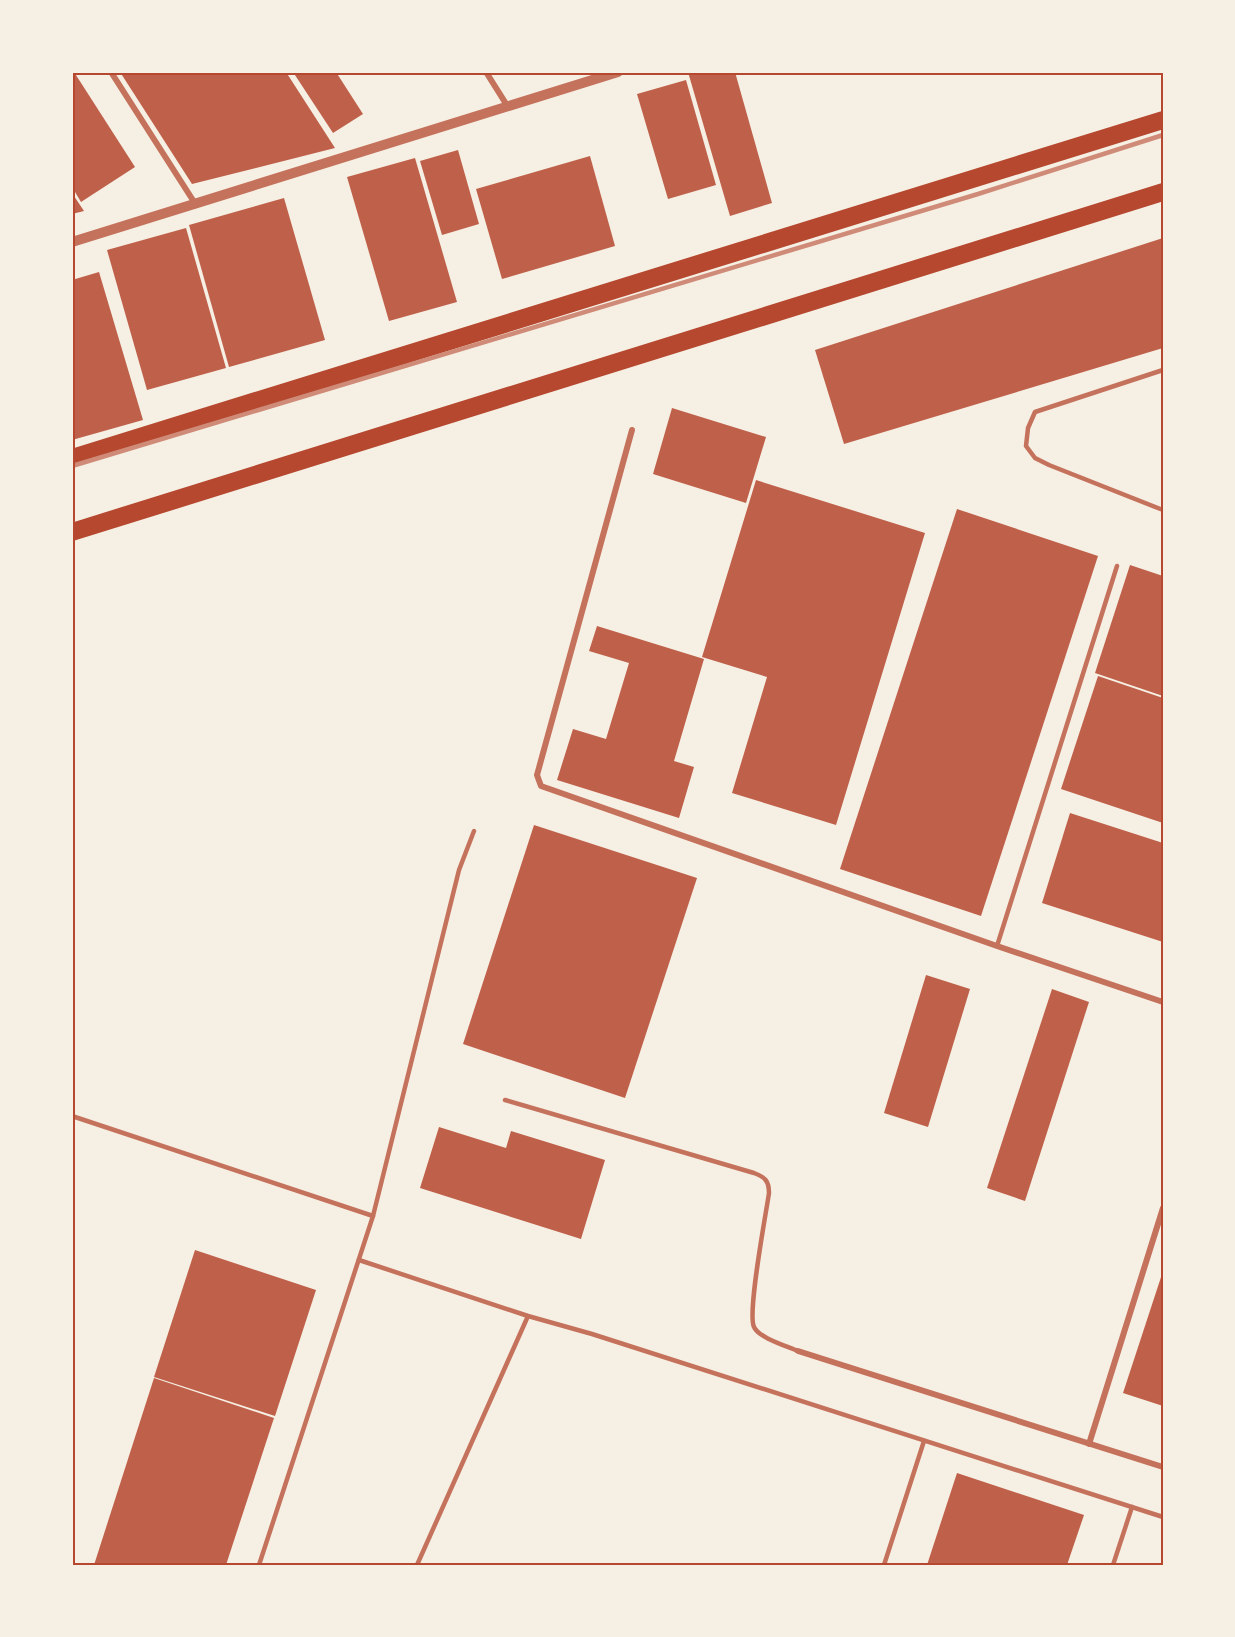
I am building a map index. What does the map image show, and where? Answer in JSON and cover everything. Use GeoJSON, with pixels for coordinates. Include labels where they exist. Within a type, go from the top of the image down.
{"type":"FeatureCollection","features":[{"type":"Feature","properties":{"kind":"highway"},"geometry":{"type":"LineString","coordinates":[[72,458],[1163,120]]}},
{"type":"Feature","properties":{"kind":"highway"},"geometry":{"type":"LineString","coordinates":[[72,532],[1163,192]]}},
{"type":"Feature","properties":{"kind":"street"},"geometry":{"type":"LineString","coordinates":[[111,72],[196,205]]}},
{"type":"Feature","properties":{"kind":"street"},"geometry":{"type":"LineString","coordinates":[[486,72],[508,107]]}},
{"type":"Feature","properties":{"kind":"street"},"geometry":{"type":"LineString","coordinates":[[72,242],[618,72]]}},
{"type":"Feature","properties":{"kind":"street"},"geometry":{"type":"LineString","coordinates":[[632,430],[537,775],[542,786],[1163,1002]]}},
{"type":"Feature","properties":{"kind":"street"},"geometry":{"type":"LineString","coordinates":[[1089,1444],[1163,1208]]}},
{"type":"Feature","properties":{"kind":"street"},"geometry":{"type":"LineString","coordinates":[[798,1351],[1163,1467]]}},
{"type":"Feature","properties":{"kind":"lane"},"geometry":{"type":"LineString","coordinates":[[1163,370],[1035,412],[1028,428],[1026,447],[1035,458],[1049,465],[1163,510]]}},
{"type":"Feature","properties":{"kind":"lane"},"geometry":{"type":"LineString","coordinates":[[997,946],[1117,566]]}},
{"type":"Feature","properties":{"kind":"lane"},"geometry":{"type":"LineString","coordinates":[[259,1565],[373,1216],[459,870],[474,831]]}},
{"type":"Feature","properties":{"kind":"lane"},"geometry":{"type":"LineString","coordinates":[[505,1100],[765,1178],[769,1184],[769,1193],[752,1320],[754,1328],[761,1335],[798,1351]]}},
{"type":"Feature","properties":{"kind":"lane"},"geometry":{"type":"LineString","coordinates":[[72,1116],[373,1216]]}},
{"type":"Feature","properties":{"kind":"lane"},"geometry":{"type":"LineString","coordinates":[[359,1260],[528,1316],[592,1334],[1163,1517]]}},
{"type":"Feature","properties":{"kind":"lane"},"geometry":{"type":"LineString","coordinates":[[417,1565],[528,1316]]}},
{"type":"Feature","properties":{"kind":"lane"},"geometry":{"type":"LineString","coordinates":[[884,1565],[924,1441]]}},
{"type":"Feature","properties":{"kind":"lane"},"geometry":{"type":"LineString","coordinates":[[1113,1565],[1132,1507]]}},
{"type":"Feature","properties":{"kind":"building"},"geometry":{"type":"Polygon","coordinates":[[[72,72],[135,167],[81,202],[72,187],[72,72]]]}},
{"type":"Feature","properties":{"kind":"building"},"geometry":{"type":"Polygon","coordinates":[[[120,72],[286,72],[335,148],[192,184],[120,72]]]}},
{"type":"Feature","properties":{"kind":"building"},"geometry":{"type":"Polygon","coordinates":[[[293,72],[336,72],[363,114],[333,133],[293,72]]]}},
{"type":"Feature","properties":{"kind":"building"},"geometry":{"type":"Polygon","coordinates":[[[688,72],[735,72],[772,203],[730,216],[688,72]]]}},
{"type":"Feature","properties":{"kind":"building"},"geometry":{"type":"Polygon","coordinates":[[[686,80],[716,185],[668,199],[637,94],[686,80]]]}},
{"type":"Feature","properties":{"kind":"building"},"geometry":{"type":"Polygon","coordinates":[[[458,150],[479,224],[442,235],[420,161],[458,150]]]}},
{"type":"Feature","properties":{"kind":"building"},"geometry":{"type":"Polygon","coordinates":[[[590,156],[615,246],[502,279],[476,189],[590,156]]]}},
{"type":"Feature","properties":{"kind":"building"},"geometry":{"type":"Polygon","coordinates":[[[415,158],[457,302],[389,321],[347,177],[415,158]]]}},
{"type":"Feature","properties":{"kind":"building"},"geometry":{"type":"Polygon","coordinates":[[[72,193],[84,211],[72,214],[72,193]]]}},
{"type":"Feature","properties":{"kind":"building"},"geometry":{"type":"Polygon","coordinates":[[[284,198],[325,340],[229,367],[189,225],[284,198]]]}},
{"type":"Feature","properties":{"kind":"building"},"geometry":{"type":"Polygon","coordinates":[[[186,228],[226,368],[147,390],[107,250],[186,228]]]}},
{"type":"Feature","properties":{"kind":"building"},"geometry":{"type":"Polygon","coordinates":[[[1163,238],[1163,348],[844,444],[815,350],[1163,238]]]}},
{"type":"Feature","properties":{"kind":"building"},"geometry":{"type":"Polygon","coordinates":[[[99,272],[143,420],[72,440],[72,280],[99,272]]]}},
{"type":"Feature","properties":{"kind":"building"},"geometry":{"type":"Polygon","coordinates":[[[672,408],[766,437],[746,503],[653,474],[672,408]]]}},
{"type":"Feature","properties":{"kind":"building"},"geometry":{"type":"Polygon","coordinates":[[[756,480],[925,533],[836,825],[732,793],[767,677],[702,657],[756,480]]]}},
{"type":"Feature","properties":{"kind":"building"},"geometry":{"type":"Polygon","coordinates":[[[957,509],[1098,556],[981,916],[840,869],[957,509]]]}},
{"type":"Feature","properties":{"kind":"building"},"geometry":{"type":"Polygon","coordinates":[[[1130,565],[1163,576],[1163,696],[1095,673],[1130,565]]]}},
{"type":"Feature","properties":{"kind":"building"},"geometry":{"type":"Polygon","coordinates":[[[597,626],[704,659],[674,761],[694,767],[679,818],[557,780],[573,729],[606,739],[629,663],[589,651],[597,626]]]}},
{"type":"Feature","properties":{"kind":"building"},"geometry":{"type":"Polygon","coordinates":[[[1098,676],[1163,698],[1163,823],[1061,789],[1098,676]]]}},
{"type":"Feature","properties":{"kind":"building"},"geometry":{"type":"Polygon","coordinates":[[[1070,813],[1163,843],[1163,942],[1042,903],[1070,813]]]}},
{"type":"Feature","properties":{"kind":"building"},"geometry":{"type":"Polygon","coordinates":[[[534,825],[697,878],[625,1098],[463,1044],[534,825]]]}},
{"type":"Feature","properties":{"kind":"building"},"geometry":{"type":"Polygon","coordinates":[[[926,975],[970,989],[928,1127],[884,1113],[926,975]]]}},
{"type":"Feature","properties":{"kind":"building"},"geometry":{"type":"Polygon","coordinates":[[[1052,989],[1089,1002],[1025,1201],[987,1188],[1052,989]]]}},
{"type":"Feature","properties":{"kind":"building"},"geometry":{"type":"Polygon","coordinates":[[[439,1127],[506,1148],[511,1131],[605,1160],[581,1239],[420,1188],[439,1127]]]}},
{"type":"Feature","properties":{"kind":"building"},"geometry":{"type":"Polygon","coordinates":[[[195,1250],[316,1290],[275,1416],[154,1377],[195,1250]]]}},
{"type":"Feature","properties":{"kind":"building"},"geometry":{"type":"Polygon","coordinates":[[[1163,1271],[1163,1406],[1123,1393],[1163,1271]]]}},
{"type":"Feature","properties":{"kind":"building"},"geometry":{"type":"Polygon","coordinates":[[[154,1378],[274,1418],[226,1565],[94,1565],[154,1378]]]}},
{"type":"Feature","properties":{"kind":"building"},"geometry":{"type":"Polygon","coordinates":[[[957,1473],[1084,1515],[1067,1565],[927,1565],[957,1473]]]}},
{"type":"Feature","properties":{"kind":"railway"},"geometry":{"type":"LineString","coordinates":[[72,466],[978,194],[1163,135]]}}]}
